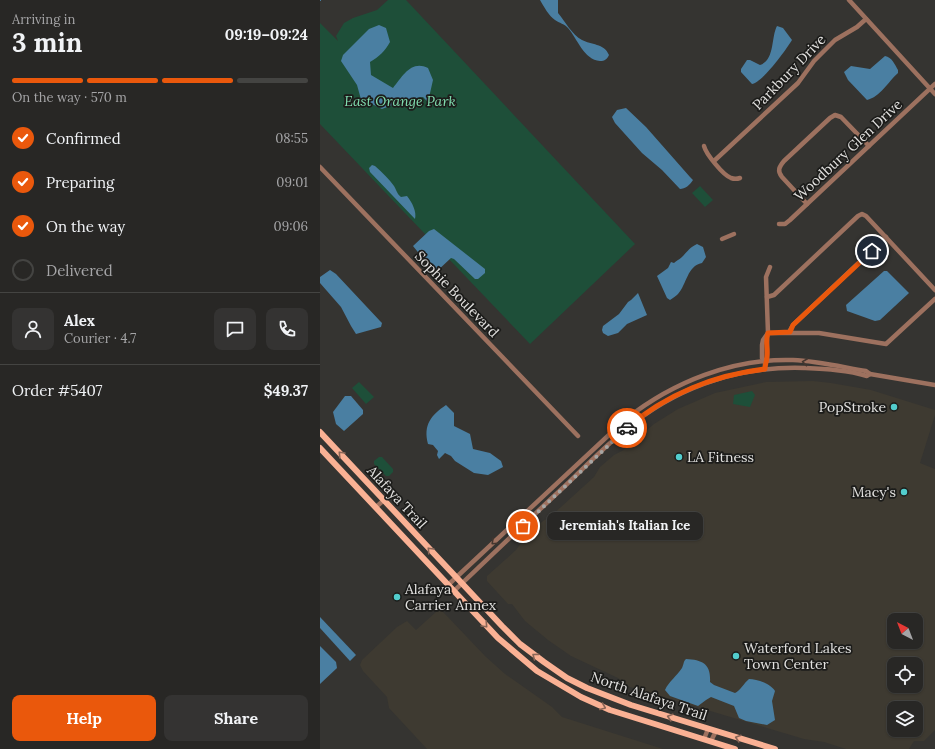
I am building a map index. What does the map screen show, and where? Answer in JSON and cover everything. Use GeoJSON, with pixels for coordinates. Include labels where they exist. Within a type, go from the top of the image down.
{"type":"FeatureCollection","features":[{"type":"Feature","properties":{"kind":"main road","name":"Alafaya Trail"},"geometry":{"type":"LineString","coordinates":[[320,432],[456,578]]}},
{"type":"Feature","properties":{"kind":"main road","name":"Alafaya Trail"},"geometry":{"type":"LineString","coordinates":[[320,448],[454,591]]}},
{"type":"Feature","properties":{"kind":"main road","name":"North Alafaya Trail"},"geometry":{"type":"LineString","coordinates":[[456,578],[520,644],[570,679],[615,700],[775,749]]}},
{"type":"Feature","properties":{"kind":"main road","name":"North Alafaya Trail"},"geometry":{"type":"LineString","coordinates":[[454,591],[507,647],[536,671],[562,687],[610,710],[735,749]]}},
{"type":"Feature","properties":{"kind":"street"},"geometry":{"type":"LineString","coordinates":[[849,0],[935,94]]}},
{"type":"Feature","properties":{"kind":"street","name":"Parkbury Drive"},"geometry":{"type":"LineString","coordinates":[[714,161],[798,83],[814,61],[835,40],[857,27],[866,19]]}},
{"type":"Feature","properties":{"kind":"street","name":"Woodbury Glen Drive"},"geometry":{"type":"LineString","coordinates":[[779,224],[787,222],[935,84]]}},
{"type":"Feature","properties":{"kind":"street"},"geometry":{"type":"LineString","coordinates":[[807,204],[779,173],[779,168],[784,161],[835,115],[841,117],[869,146]]}},
{"type":"Feature","properties":{"kind":"street"},"geometry":{"type":"LineString","coordinates":[[704,146],[707,153],[729,178],[740,178]]}},
{"type":"Feature","properties":{"kind":"street","name":"Sophie Boulevard"},"geometry":{"type":"LineString","coordinates":[[320,167],[578,436]]}},
{"type":"Feature","properties":{"kind":"street"},"geometry":{"type":"LineString","coordinates":[[767,298],[774,295],[860,215],[866,216],[935,290]]}},
{"type":"Feature","properties":{"kind":"street"},"geometry":{"type":"LineString","coordinates":[[722,239],[734,234]]}},
{"type":"Feature","properties":{"kind":"street"},"geometry":{"type":"LineString","coordinates":[[790,332],[793,325],[886,237]]}},
{"type":"Feature","properties":{"kind":"street"},"geometry":{"type":"LineString","coordinates":[[765,369],[765,362],[762,358],[762,345],[767,334],[766,277],[770,267]]}},
{"type":"Feature","properties":{"kind":"street"},"geometry":{"type":"LineString","coordinates":[[767,334],[790,332],[825,334],[886,344],[935,300]]}},
{"type":"Feature","properties":{"kind":"street"},"geometry":{"type":"LineString","coordinates":[[448,585],[626,419],[669,390],[689,381],[742,365],[786,360],[803,361],[866,371],[870,374],[935,385]]}},
{"type":"Feature","properties":{"kind":"street"},"geometry":{"type":"LineString","coordinates":[[454,591],[624,431],[646,414],[673,397],[718,379],[765,369],[807,368],[833,370],[867,376],[870,374]]}},
{"type":"Feature","properties":{"kind":"street"},"geometry":{"type":"LineString","coordinates":[[669,390],[673,397]]}},
{"type":"Feature","properties":{"kind":"street"},"geometry":{"type":"LineString","coordinates":[[513,535],[516,526],[539,505],[541,498]]}},
{"type":"Feature","properties":{"kind":"street"},"geometry":{"type":"LineString","coordinates":[[376,507],[384,500]]}},
{"type":"Feature","properties":{"kind":"street"},"geometry":{"type":"LineString","coordinates":[[562,687],[570,679]]}},
{"type":"Feature","properties":{"kind":"street"},"geometry":{"type":"LineString","coordinates":[[568,690],[570,679]]}},
{"type":"Feature","properties":{"kind":"street"},"geometry":{"type":"LineString","coordinates":[[708,729],[708,740]]}},
{"type":"Feature","properties":{"kind":"street"},"geometry":{"type":"LineString","coordinates":[[708,740],[716,731]]}},
{"type":"Feature","properties":{"kind":"shaded area","name":"Waterford Lakes Town Center"},"geometry":{"type":"Polygon","coordinates":[[[813,381],[871,390],[935,410],[935,415],[920,463],[935,469],[935,730],[924,741],[914,741],[909,749],[846,749],[824,742],[804,739],[630,687],[618,678],[571,656],[548,640],[525,621],[512,604],[508,604],[487,581],[487,576],[516,550],[526,536],[543,521],[550,517],[594,477],[600,467],[614,455],[622,451],[654,424],[678,409],[715,393],[766,382],[813,381]]]}},
{"type":"Feature","properties":{"kind":"shaded area"},"geometry":{"type":"Polygon","coordinates":[[[439,611],[442,611],[485,656],[505,674],[552,707],[562,717],[663,749],[427,749],[389,708],[387,697],[363,671],[360,665],[362,660],[397,627],[407,621],[416,630],[439,611]]]}},
{"type":"Feature","properties":{"kind":"green space","name":"East Orange Park"},"geometry":{"type":"Polygon","coordinates":[[[388,0],[406,0],[635,244],[530,344],[320,124],[320,23],[338,41],[336,36],[344,23],[353,18],[377,10],[388,0]]]}},
{"type":"Feature","properties":{"kind":"green space"},"geometry":{"type":"Polygon","coordinates":[[[700,186],[713,200],[705,207],[692,193],[700,186]]]}},
{"type":"Feature","properties":{"kind":"green space"},"geometry":{"type":"Polygon","coordinates":[[[359,382],[374,397],[366,404],[352,388],[359,382]]]}},
{"type":"Feature","properties":{"kind":"green space"},"geometry":{"type":"Polygon","coordinates":[[[752,391],[755,395],[750,407],[733,404],[734,395],[752,391]]]}},
{"type":"Feature","properties":{"kind":"green space"},"geometry":{"type":"Polygon","coordinates":[[[379,457],[382,457],[393,469],[393,472],[389,476],[386,476],[374,464],[374,461],[379,457]]]}},
{"type":"Feature","properties":{"kind":"water"},"geometry":{"type":"Polygon","coordinates":[[[540,0],[558,0],[558,13],[572,31],[578,38],[604,48],[609,55],[607,59],[603,61],[594,60],[585,53],[568,28],[551,16],[540,0]]]}},
{"type":"Feature","properties":{"kind":"water"},"geometry":{"type":"Polygon","coordinates":[[[379,25],[386,28],[390,42],[382,54],[370,62],[371,75],[393,88],[408,70],[417,66],[428,68],[433,80],[428,102],[423,97],[409,99],[382,109],[372,104],[362,103],[357,85],[341,61],[343,55],[369,29],[379,25]]]}},
{"type":"Feature","properties":{"kind":"water"},"geometry":{"type":"Polygon","coordinates":[[[777,26],[783,28],[792,40],[762,78],[752,84],[741,72],[741,69],[747,60],[760,65],[765,62],[772,48],[777,26]]]}},
{"type":"Feature","properties":{"kind":"water"},"geometry":{"type":"Polygon","coordinates":[[[885,56],[890,58],[898,70],[898,73],[880,93],[867,100],[848,80],[844,72],[851,66],[870,69],[885,56]]]}},
{"type":"Feature","properties":{"kind":"water"},"geometry":{"type":"Polygon","coordinates":[[[626,108],[646,127],[693,180],[690,184],[680,189],[662,170],[642,153],[615,123],[612,117],[617,110],[626,108]]]}},
{"type":"Feature","properties":{"kind":"water"},"geometry":{"type":"Polygon","coordinates":[[[372,165],[388,178],[401,197],[407,196],[411,201],[414,207],[415,219],[370,172],[369,168],[372,165]]]}},
{"type":"Feature","properties":{"kind":"water"},"geometry":{"type":"Polygon","coordinates":[[[434,229],[485,269],[485,273],[478,279],[475,279],[454,259],[451,258],[436,272],[434,272],[413,246],[429,231],[434,229]]]}},
{"type":"Feature","properties":{"kind":"water"},"geometry":{"type":"Polygon","coordinates":[[[697,244],[703,247],[706,257],[702,263],[690,271],[681,290],[670,300],[667,298],[657,276],[668,268],[671,262],[674,263],[690,248],[697,244]]]}},
{"type":"Feature","properties":{"kind":"water"},"geometry":{"type":"Polygon","coordinates":[[[330,270],[336,274],[382,323],[381,327],[356,334],[341,307],[320,283],[320,277],[330,270]]]}},
{"type":"Feature","properties":{"kind":"water"},"geometry":{"type":"Polygon","coordinates":[[[884,271],[887,271],[909,293],[880,320],[875,321],[847,311],[846,305],[884,271]]]}},
{"type":"Feature","properties":{"kind":"water"},"geometry":{"type":"Polygon","coordinates":[[[638,293],[647,315],[627,324],[618,333],[608,336],[603,333],[603,326],[619,314],[628,302],[638,293]]]}},
{"type":"Feature","properties":{"kind":"water"},"geometry":{"type":"Polygon","coordinates":[[[345,396],[351,396],[363,410],[363,414],[344,431],[336,424],[333,412],[345,396]]]}},
{"type":"Feature","properties":{"kind":"water"},"geometry":{"type":"Polygon","coordinates":[[[446,405],[454,413],[454,426],[470,434],[473,449],[490,453],[501,461],[503,467],[488,475],[474,473],[445,453],[439,459],[437,455],[438,451],[433,445],[428,444],[427,431],[432,417],[446,405]]]}},
{"type":"Feature","properties":{"kind":"water"},"geometry":{"type":"Polygon","coordinates":[[[320,617],[356,655],[350,661],[320,628],[320,617]]]}},
{"type":"Feature","properties":{"kind":"water"},"geometry":{"type":"Polygon","coordinates":[[[320,646],[336,662],[337,668],[320,684],[320,646]]]}},
{"type":"Feature","properties":{"kind":"water"},"geometry":{"type":"Polygon","coordinates":[[[686,659],[697,660],[705,664],[709,671],[710,682],[735,693],[739,691],[749,679],[760,681],[773,688],[775,691],[772,701],[775,720],[767,725],[746,721],[739,718],[734,706],[711,697],[698,706],[670,696],[665,690],[678,674],[686,659]]]}},
{"type":"Feature","properties":{"kind":"way so far"},"geometry":{"type":"LineString","coordinates":[[523,526],[627,428]]}},
{"type":"Feature","properties":{"kind":"place","name":"PopStroke"},"geometry":{"type":"Point","coordinates":[894,407]}},
{"type":"Feature","properties":{"kind":"place","name":"LA Fitness"},"geometry":{"type":"Point","coordinates":[679,457]}},
{"type":"Feature","properties":{"kind":"place","name":"Macy's"},"geometry":{"type":"Point","coordinates":[904,492]}},
{"type":"Feature","properties":{"kind":"place","name":"Jeremiah's Italian Ice"},"geometry":{"type":"Point","coordinates":[523,526]}},
{"type":"Feature","properties":{"kind":"place","name":"Alafaya Carrier Annex"},"geometry":{"type":"Point","coordinates":[397,597]}},
{"type":"Feature","properties":{"kind":"place","name":"Waterford Lakes Town Center"},"geometry":{"type":"Point","coordinates":[736,656]}},
{"type":"Feature","properties":{"kind":"route"},"geometry":{"type":"LineString","coordinates":[[627,428],[658,406],[692,388],[725,377],[765,369],[765,362],[767,358],[766,340],[768,333],[790,332],[790,328],[793,325],[872,251]]}}]}
